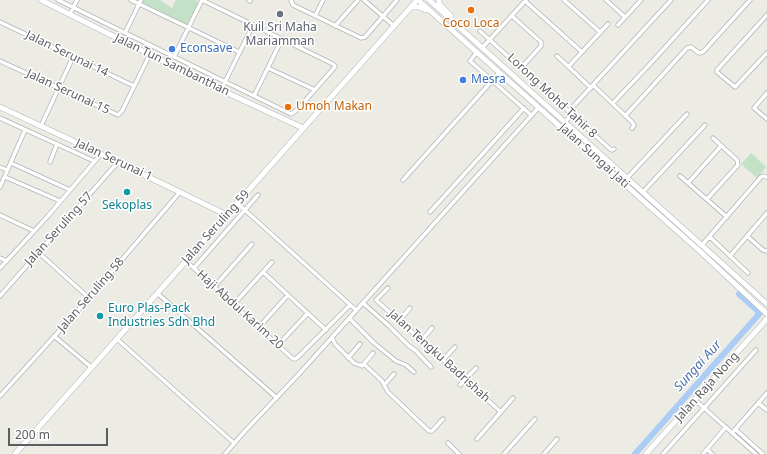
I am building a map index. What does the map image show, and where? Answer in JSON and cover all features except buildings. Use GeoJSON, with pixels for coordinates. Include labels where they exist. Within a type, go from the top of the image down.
{"type":"FeatureCollection","features":[{"type":"Feature","properties":{"kind":"main road","name":"Jalan Tun Sambanthan"},"geometry":{"type":"LineString","coordinates":[[41,0],[72,11],[150,54],[223,85],[303,128]]}},
{"type":"Feature","properties":{"kind":"main road"},"geometry":{"type":"LineString","coordinates":[[410,0],[409,9],[412,7],[422,8],[437,17]]}},
{"type":"Feature","properties":{"kind":"main road","name":"Jalan Seruling 59"},"geometry":{"type":"LineString","coordinates":[[15,454],[418,0]]}},
{"type":"Feature","properties":{"kind":"main road","name":"Jalan Sungai Jati"},"geometry":{"type":"LineString","coordinates":[[418,0],[692,244],[767,314]]}},
{"type":"Feature","properties":{"kind":"main road","name":"Jalan Sungai Jati"},"geometry":{"type":"LineString","coordinates":[[429,0],[766,302]]}},
{"type":"Feature","properties":{"kind":"main road"},"geometry":{"type":"LineString","coordinates":[[439,0],[439,4],[452,17],[454,23]]}},
{"type":"Feature","properties":{"kind":"main road","name":"Jalan Serunai 1"},"geometry":{"type":"LineString","coordinates":[[0,107],[102,154],[227,215]]}},
{"type":"Feature","properties":{"kind":"main road"},"geometry":{"type":"LineString","coordinates":[[761,309],[764,325]]}},
{"type":"Feature","properties":{"kind":"main road","name":"Jalan Raja Nong"},"geometry":{"type":"LineString","coordinates":[[646,454],[767,320]]}},
{"type":"Feature","properties":{"kind":"street"},"geometry":{"type":"LineString","coordinates":[[58,0],[72,11],[125,33],[174,57],[223,85],[254,96],[291,114],[297,110],[335,66],[202,0],[174,57]]}},
{"type":"Feature","properties":{"kind":"street"},"geometry":{"type":"LineString","coordinates":[[72,11],[77,0]]}},
{"type":"Feature","properties":{"kind":"street"},"geometry":{"type":"LineString","coordinates":[[131,0],[140,2],[239,52]]}},
{"type":"Feature","properties":{"kind":"street"},"geometry":{"type":"LineString","coordinates":[[291,0],[293,5],[357,37],[365,37],[397,0]]}},
{"type":"Feature","properties":{"kind":"street"},"geometry":{"type":"LineString","coordinates":[[315,16],[323,0]]}},
{"type":"Feature","properties":{"kind":"street"},"geometry":{"type":"LineString","coordinates":[[335,26],[358,0]]}},
{"type":"Feature","properties":{"kind":"street"},"geometry":{"type":"LineString","coordinates":[[364,0],[394,26]]}},
{"type":"Feature","properties":{"kind":"street"},"geometry":{"type":"LineString","coordinates":[[564,0],[600,32]]}},
{"type":"Feature","properties":{"kind":"street"},"geometry":{"type":"LineString","coordinates":[[606,0],[625,17]]}},
{"type":"Feature","properties":{"kind":"street"},"geometry":{"type":"LineString","coordinates":[[618,25],[641,0]]}},
{"type":"Feature","properties":{"kind":"street"},"geometry":{"type":"LineString","coordinates":[[565,122],[570,113],[592,86],[671,0]]}},
{"type":"Feature","properties":{"kind":"street"},"geometry":{"type":"LineString","coordinates":[[613,103],[652,63],[708,0]]}},
{"type":"Feature","properties":{"kind":"street"},"geometry":{"type":"LineString","coordinates":[[626,115],[687,48],[691,48],[699,53],[703,52],[750,0]]}},
{"type":"Feature","properties":{"kind":"street"},"geometry":{"type":"LineString","coordinates":[[482,48],[526,1],[582,52]]}},
{"type":"Feature","properties":{"kind":"street"},"geometry":{"type":"LineString","coordinates":[[125,33],[140,2]]}},
{"type":"Feature","properties":{"kind":"street"},"geometry":{"type":"LineString","coordinates":[[767,15],[717,70],[717,72],[733,86],[737,86],[767,52]]}},
{"type":"Feature","properties":{"kind":"street"},"geometry":{"type":"LineString","coordinates":[[512,16],[541,42],[540,46],[521,68]]}},
{"type":"Feature","properties":{"kind":"street","name":"Jalan Serunai 14"},"geometry":{"type":"LineString","coordinates":[[0,22],[134,86]]}},
{"type":"Feature","properties":{"kind":"street"},"geometry":{"type":"LineString","coordinates":[[569,66],[608,24]]}},
{"type":"Feature","properties":{"kind":"street"},"geometry":{"type":"LineString","coordinates":[[223,85],[253,25]]}},
{"type":"Feature","properties":{"kind":"street","name":"Lorong Mohd Tahir 8"},"geometry":{"type":"LineString","coordinates":[[480,31],[595,136],[609,148],[612,150],[614,149]]}},
{"type":"Feature","properties":{"kind":"street"},"geometry":{"type":"LineString","coordinates":[[254,96],[282,39]]}},
{"type":"Feature","properties":{"kind":"street"},"geometry":{"type":"LineString","coordinates":[[477,52],[470,61],[532,115]]}},
{"type":"Feature","properties":{"kind":"street","name":"Jalan Serunai 15"},"geometry":{"type":"LineString","coordinates":[[0,61],[118,115],[122,112],[150,54]]}},
{"type":"Feature","properties":{"kind":"street"},"geometry":{"type":"LineString","coordinates":[[557,56],[626,115],[634,125],[632,128]]}},
{"type":"Feature","properties":{"kind":"street"},"geometry":{"type":"LineString","coordinates":[[41,126],[73,57]]}},
{"type":"Feature","properties":{"kind":"street"},"geometry":{"type":"LineString","coordinates":[[268,68],[315,90]]}},
{"type":"Feature","properties":{"kind":"street"},"geometry":{"type":"LineString","coordinates":[[403,180],[500,72]]}},
{"type":"Feature","properties":{"kind":"street"},"geometry":{"type":"LineString","coordinates":[[767,93],[754,108],[767,119]]}},
{"type":"Feature","properties":{"kind":"street"},"geometry":{"type":"LineString","coordinates":[[225,454],[332,338],[539,107]]}},
{"type":"Feature","properties":{"kind":"street"},"geometry":{"type":"LineString","coordinates":[[430,212],[524,108]]}},
{"type":"Feature","properties":{"kind":"street"},"geometry":{"type":"LineString","coordinates":[[627,178],[687,114]]}},
{"type":"Feature","properties":{"kind":"street"},"geometry":{"type":"LineString","coordinates":[[0,118],[94,161]]}},
{"type":"Feature","properties":{"kind":"street"},"geometry":{"type":"LineString","coordinates":[[643,192],[705,125]]}},
{"type":"Feature","properties":{"kind":"street"},"geometry":{"type":"LineString","coordinates":[[0,187],[25,130]]}},
{"type":"Feature","properties":{"kind":"street"},"geometry":{"type":"LineString","coordinates":[[588,143],[595,136]]}},
{"type":"Feature","properties":{"kind":"street"},"geometry":{"type":"LineString","coordinates":[[707,200],[738,165],[737,160],[713,138]]}},
{"type":"Feature","properties":{"kind":"street"},"geometry":{"type":"LineString","coordinates":[[50,162],[57,144]]}},
{"type":"Feature","properties":{"kind":"street"},"geometry":{"type":"LineString","coordinates":[[688,183],[721,146]]}},
{"type":"Feature","properties":{"kind":"street","name":"Jalan Seruling 57"},"geometry":{"type":"LineString","coordinates":[[1,266],[34,231],[94,161],[102,154]]}},
{"type":"Feature","properties":{"kind":"street"},"geometry":{"type":"LineString","coordinates":[[11,162],[70,190]]}},
{"type":"Feature","properties":{"kind":"street","name":"Jalan Seruling 57"},"geometry":{"type":"LineString","coordinates":[[0,296],[118,162]]}},
{"type":"Feature","properties":{"kind":"street"},"geometry":{"type":"LineString","coordinates":[[0,167],[8,170]]}},
{"type":"Feature","properties":{"kind":"street"},"geometry":{"type":"LineString","coordinates":[[680,176],[727,217]]}},
{"type":"Feature","properties":{"kind":"street"},"geometry":{"type":"LineString","coordinates":[[5,177],[60,201]]}},
{"type":"Feature","properties":{"kind":"street"},"geometry":{"type":"LineString","coordinates":[[702,245],[761,177],[766,177]]}},
{"type":"Feature","properties":{"kind":"street","name":"Jalan Seruling 58"},"geometry":{"type":"LineString","coordinates":[[1,394],[89,298],[180,192]]}},
{"type":"Feature","properties":{"kind":"street"},"geometry":{"type":"LineString","coordinates":[[194,268],[258,195]]}},
{"type":"Feature","properties":{"kind":"street"},"geometry":{"type":"LineString","coordinates":[[237,203],[356,310]]}},
{"type":"Feature","properties":{"kind":"street"},"geometry":{"type":"LineString","coordinates":[[730,256],[767,213]]}},
{"type":"Feature","properties":{"kind":"street"},"geometry":{"type":"LineString","coordinates":[[0,215],[34,231]]}},
{"type":"Feature","properties":{"kind":"street"},"geometry":{"type":"LineString","coordinates":[[747,236],[763,250],[767,251]]}},
{"type":"Feature","properties":{"kind":"street"},"geometry":{"type":"LineString","coordinates":[[710,237],[748,273]]}},
{"type":"Feature","properties":{"kind":"street"},"geometry":{"type":"LineString","coordinates":[[214,287],[252,244]]}},
{"type":"Feature","properties":{"kind":"street"},"geometry":{"type":"LineString","coordinates":[[38,252],[89,298]]}},
{"type":"Feature","properties":{"kind":"street"},"geometry":{"type":"LineString","coordinates":[[0,258],[7,261]]}},
{"type":"Feature","properties":{"kind":"street","name":"Haji Abdul Karim 20"},"geometry":{"type":"LineString","coordinates":[[186,261],[292,358],[298,358],[326,330]]}},
{"type":"Feature","properties":{"kind":"street"},"geometry":{"type":"LineString","coordinates":[[234,304],[272,262]]}},
{"type":"Feature","properties":{"kind":"street"},"geometry":{"type":"LineString","coordinates":[[263,272],[326,330],[350,305]]}},
{"type":"Feature","properties":{"kind":"street","name":"Jalan Tengku Badrishah"},"geometry":{"type":"LineString","coordinates":[[388,288],[376,300],[501,412]]}},
{"type":"Feature","properties":{"kind":"street"},"geometry":{"type":"LineString","coordinates":[[157,293],[276,398]]}},
{"type":"Feature","properties":{"kind":"street"},"geometry":{"type":"LineString","coordinates":[[259,327],[288,295]]}},
{"type":"Feature","properties":{"kind":"street"},"geometry":{"type":"LineString","coordinates":[[362,303],[388,325],[431,367]]}},
{"type":"Feature","properties":{"kind":"street"},"geometry":{"type":"LineString","coordinates":[[399,320],[410,308]]}},
{"type":"Feature","properties":{"kind":"street"},"geometry":{"type":"LineString","coordinates":[[278,345],[308,313]]}},
{"type":"Feature","properties":{"kind":"street"},"geometry":{"type":"LineString","coordinates":[[349,318],[374,343],[396,361],[406,365],[414,372]]}},
{"type":"Feature","properties":{"kind":"street"},"geometry":{"type":"LineString","coordinates":[[421,341],[432,328]]}},
{"type":"Feature","properties":{"kind":"street"},"geometry":{"type":"LineString","coordinates":[[54,336],[91,367]]}},
{"type":"Feature","properties":{"kind":"street"},"geometry":{"type":"LineString","coordinates":[[332,338],[335,344],[348,358],[354,363],[362,366],[365,365],[385,384],[388,392],[429,430],[432,431],[443,419]]}},
{"type":"Feature","properties":{"kind":"street"},"geometry":{"type":"LineString","coordinates":[[117,339],[234,443]]}},
{"type":"Feature","properties":{"kind":"street"},"geometry":{"type":"LineString","coordinates":[[348,358],[360,344]]}},
{"type":"Feature","properties":{"kind":"street"},"geometry":{"type":"LineString","coordinates":[[443,360],[455,347]]}},
{"type":"Feature","properties":{"kind":"street"},"geometry":{"type":"LineString","coordinates":[[663,454],[756,350]]}},
{"type":"Feature","properties":{"kind":"street"},"geometry":{"type":"LineString","coordinates":[[362,366],[373,353]]}},
{"type":"Feature","properties":{"kind":"street"},"geometry":{"type":"LineString","coordinates":[[460,385],[476,368]]}},
{"type":"Feature","properties":{"kind":"street"},"geometry":{"type":"LineString","coordinates":[[385,384],[394,374]]}},
{"type":"Feature","properties":{"kind":"street"},"geometry":{"type":"LineString","coordinates":[[732,433],[767,393]]}},
{"type":"Feature","properties":{"kind":"street"},"geometry":{"type":"LineString","coordinates":[[477,439],[513,398]]}},
{"type":"Feature","properties":{"kind":"street"},"geometry":{"type":"LineString","coordinates":[[695,400],[756,454]]}},
{"type":"Feature","properties":{"kind":"street"},"geometry":{"type":"LineString","coordinates":[[758,403],[767,410]]}},
{"type":"Feature","properties":{"kind":"street"},"geometry":{"type":"LineString","coordinates":[[504,454],[535,419]]}},
{"type":"Feature","properties":{"kind":"street"},"geometry":{"type":"LineString","coordinates":[[703,454],[726,427]]}},
{"type":"Feature","properties":{"kind":"street"},"geometry":{"type":"LineString","coordinates":[[735,429],[764,454]]}},
{"type":"Feature","properties":{"kind":"street"},"geometry":{"type":"LineString","coordinates":[[544,454],[557,439]]}},
{"type":"Feature","properties":{"kind":"street"},"geometry":{"type":"LineString","coordinates":[[448,443],[459,454]]}},
{"type":"Feature","properties":{"kind":"street"},"geometry":{"type":"LineString","coordinates":[[707,449],[712,454]]}},
{"type":"Feature","properties":{"kind":"green space"},"geometry":{"type":"Polygon","coordinates":[[[142,0],[160,0],[172,8],[176,0],[195,0],[199,2],[188,25],[141,2],[142,0]]]}},
{"type":"Feature","properties":{"kind":"green space"},"geometry":{"type":"Polygon","coordinates":[[[751,153],[766,167],[757,178],[741,164],[751,153]]]}},
{"type":"Feature","properties":{"kind":"waterway","name":"Sungai Aur"},"geometry":{"type":"LineString","coordinates":[[635,454],[760,313],[739,294]]}},
{"type":"Feature","properties":{"kind":"place","name":"Coco Loca"},"geometry":{"type":"Point","coordinates":[471,10]}},
{"type":"Feature","properties":{"kind":"place","name":"Kuil Sri Maha Mariamman"},"geometry":{"type":"Point","coordinates":[280,14]}},
{"type":"Feature","properties":{"kind":"place","name":"Econsave"},"geometry":{"type":"Point","coordinates":[172,49]}},
{"type":"Feature","properties":{"kind":"place","name":"Mesra"},"geometry":{"type":"Point","coordinates":[463,80]}},
{"type":"Feature","properties":{"kind":"place","name":"Umoh Makan"},"geometry":{"type":"Point","coordinates":[288,107]}},
{"type":"Feature","properties":{"kind":"place","name":"Sekoplas"},"geometry":{"type":"Point","coordinates":[127,192]}},
{"type":"Feature","properties":{"kind":"place","name":"Euro Plas-Pack Industries Sdn Bhd"},"geometry":{"type":"Point","coordinates":[100,316]}}]}
